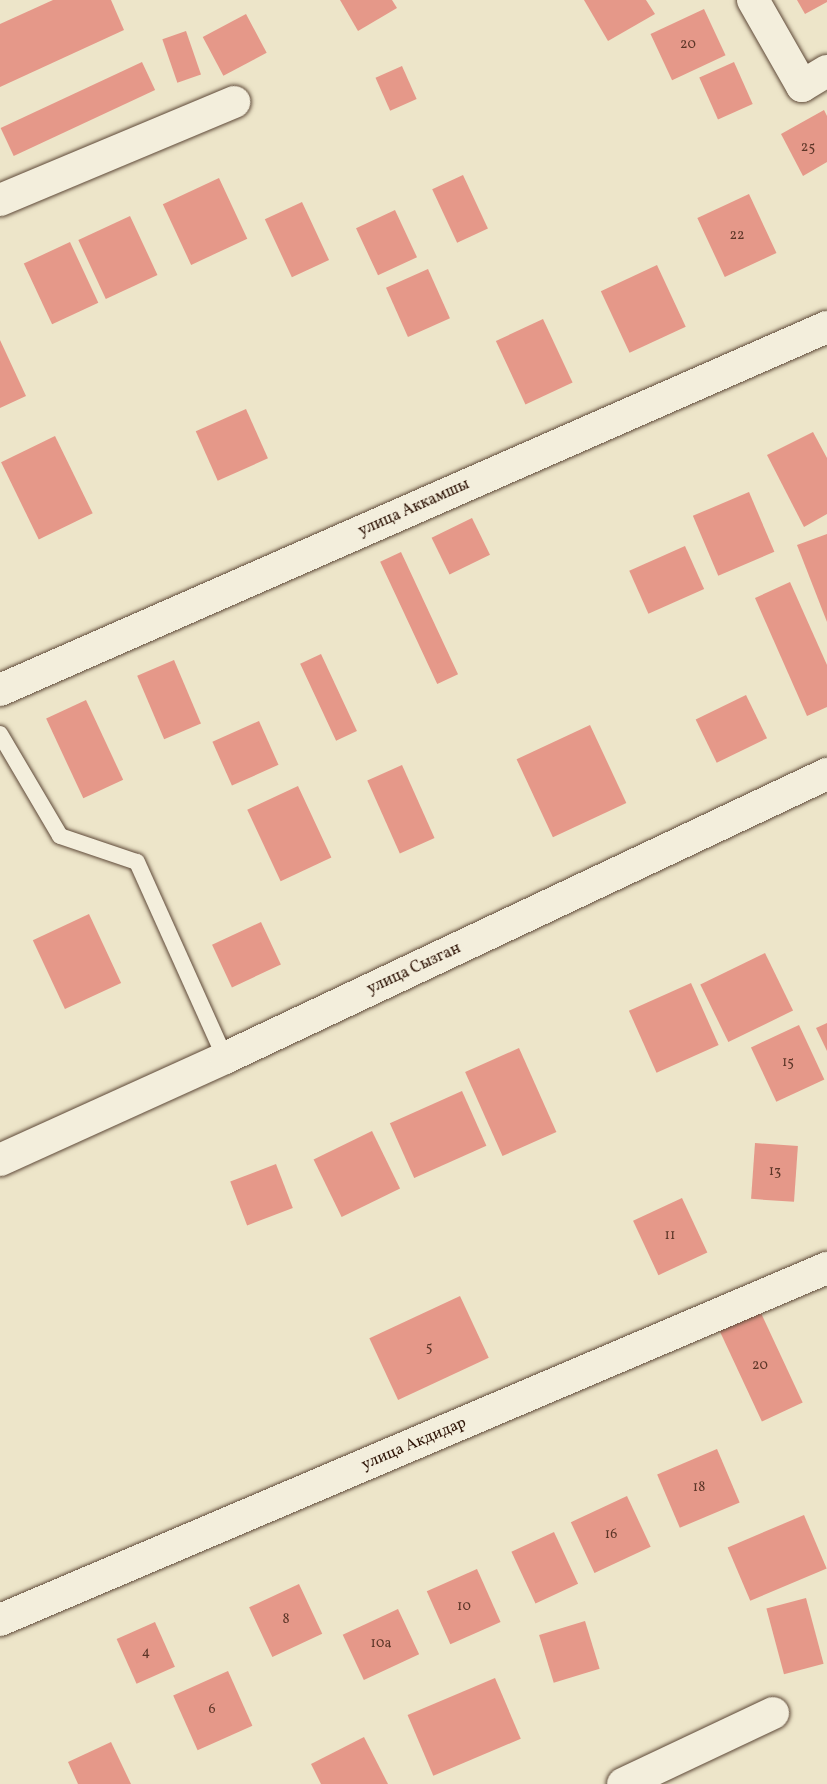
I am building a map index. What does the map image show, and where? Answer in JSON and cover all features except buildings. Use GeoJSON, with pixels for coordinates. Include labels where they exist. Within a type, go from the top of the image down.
{"type":"FeatureCollection","features":[{"type":"Feature","properties":{"kind":"street"},"geometry":{"type":"LineString","coordinates":[[753,0],[814,78]]}},
{"type":"Feature","properties":{"kind":"street"},"geometry":{"type":"LineString","coordinates":[[0,200],[234,102]]}},
{"type":"Feature","properties":{"kind":"street","name":"улица Аккамшы"},"geometry":{"type":"LineString","coordinates":[[0,690],[827,327]]}},
{"type":"Feature","properties":{"kind":"street","name":"улица Сызган"},"geometry":{"type":"LineString","coordinates":[[0,1160],[225,1058],[827,774]]}},
{"type":"Feature","properties":{"kind":"street","name":"улица Акдидар"},"geometry":{"type":"LineString","coordinates":[[0,1620],[827,1268]]}},
{"type":"Feature","properties":{"kind":"street"},"geometry":{"type":"LineString","coordinates":[[623,1784],[773,1713]]}},
{"type":"Feature","properties":{"kind":"lane"},"geometry":{"type":"LineString","coordinates":[[0,734],[60,836],[136,862],[225,1058]]}}]}
